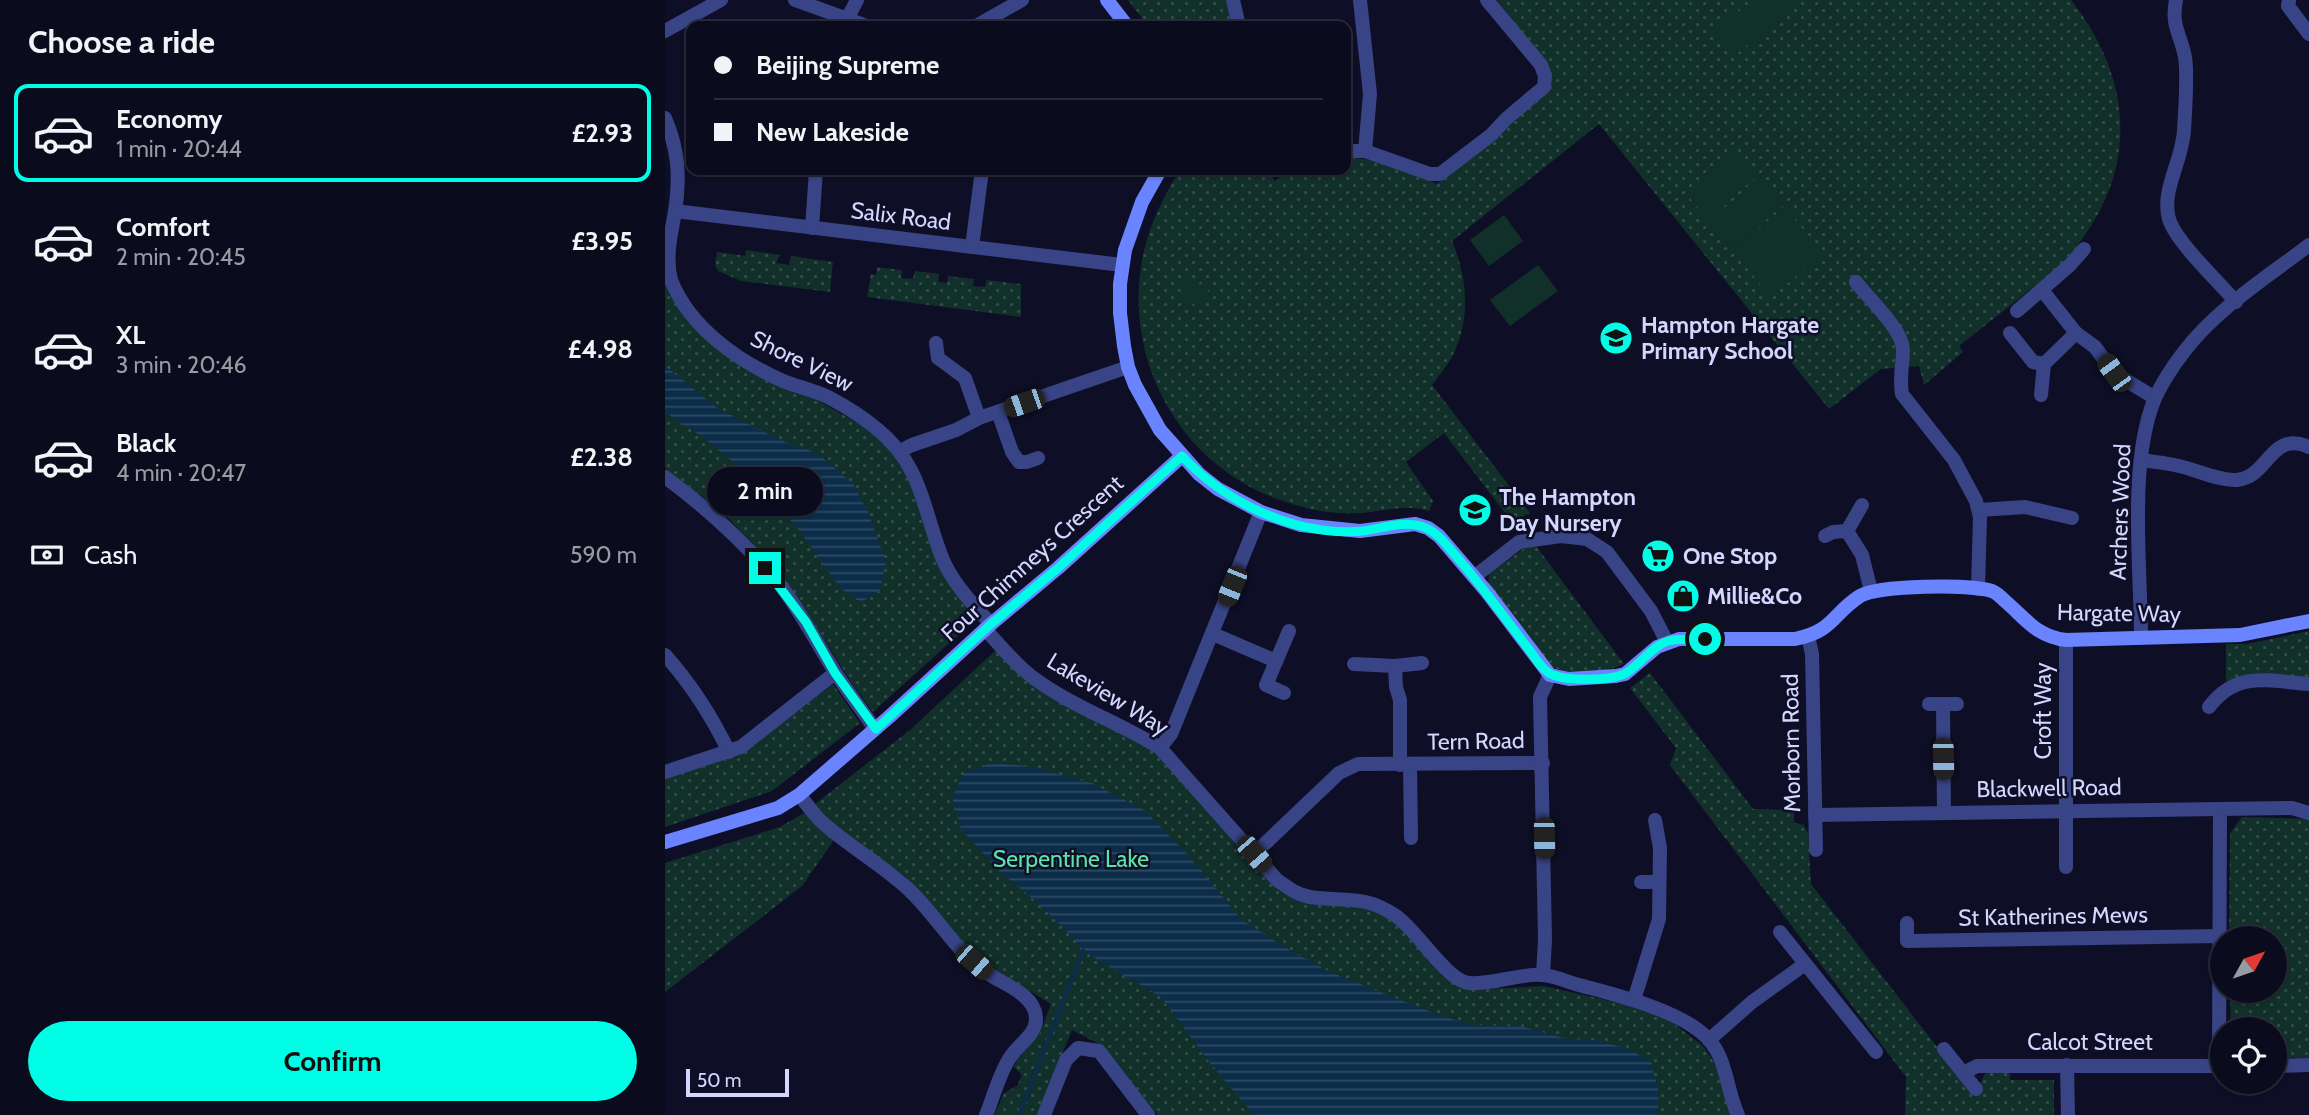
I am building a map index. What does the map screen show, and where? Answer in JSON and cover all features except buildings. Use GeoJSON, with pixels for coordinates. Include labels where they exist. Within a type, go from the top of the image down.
{"type":"FeatureCollection","features":[{"type":"Feature","properties":{"kind":"street"},"geometry":{"type":"LineString","coordinates":[[665,31],[721,0]]}},
{"type":"Feature","properties":{"kind":"street"},"geometry":{"type":"LineString","coordinates":[[795,0],[844,21]]}},
{"type":"Feature","properties":{"kind":"street"},"geometry":{"type":"LineString","coordinates":[[846,21],[857,0]]}},
{"type":"Feature","properties":{"kind":"street"},"geometry":{"type":"LineString","coordinates":[[985,21],[1022,0]]}},
{"type":"Feature","properties":{"kind":"street"},"geometry":{"type":"LineString","coordinates":[[1107,0],[1123,21]]}},
{"type":"Feature","properties":{"kind":"street"},"geometry":{"type":"LineString","coordinates":[[1233,0],[1238,21]]}},
{"type":"Feature","properties":{"kind":"street"},"geometry":{"type":"LineString","coordinates":[[1360,0],[1370,94],[1365,151]]}},
{"type":"Feature","properties":{"kind":"street"},"geometry":{"type":"LineString","coordinates":[[1351,152],[1365,151],[1430,174],[1440,174],[1491,135],[1507,118],[1544,88],[1545,76],[1541,65],[1487,0]]}},
{"type":"Feature","properties":{"kind":"street"},"geometry":{"type":"LineString","coordinates":[[2176,0],[2173,18],[2185,58],[2184,129],[2182,152],[2166,197],[2169,220],[2178,236],[2236,302]]}},
{"type":"Feature","properties":{"kind":"street"},"geometry":{"type":"LineString","coordinates":[[2289,0],[2288,6],[2309,34]]}},
{"type":"Feature","properties":{"kind":"street","name":"Shore View"},"geometry":{"type":"LineString","coordinates":[[665,118],[678,155],[675,211],[667,264],[671,280],[686,307],[719,343],[751,366],[785,382],[827,396],[878,429],[900,451],[922,491],[944,561],[961,591],[988,627]]}},
{"type":"Feature","properties":{"kind":"street"},"geometry":{"type":"LineString","coordinates":[[812,228],[816,175]]}},
{"type":"Feature","properties":{"kind":"street"},"geometry":{"type":"LineString","coordinates":[[972,247],[981,175]]}},
{"type":"Feature","properties":{"kind":"street"},"geometry":{"type":"LineString","coordinates":[[1157,175],[1142,202],[1129,236],[1122,265],[1120,313],[1128,367],[1142,400],[1160,430],[1199,474],[1218,489],[1261,512],[1301,525],[1331,529],[1360,531],[1415,524],[1428,528],[1439,536],[1474,578],[1550,675],[1569,679],[1616,677],[1625,674],[1657,647],[1679,639],[1795,639],[1827,628],[1858,597],[1871,591],[1862,555],[1847,531]]}},
{"type":"Feature","properties":{"kind":"street","name":"Salix Road"},"geometry":{"type":"LineString","coordinates":[[675,211],[1122,265]]}},
{"type":"Feature","properties":{"kind":"street","name":"Archers Wood"},"geometry":{"type":"LineString","coordinates":[[2141,638],[2138,523],[2146,430],[2155,398],[2184,351],[2208,325],[2309,245]]}},
{"type":"Feature","properties":{"kind":"street"},"geometry":{"type":"LineString","coordinates":[[2017,311],[2070,265],[2084,249]]}},
{"type":"Feature","properties":{"kind":"street"},"geometry":{"type":"LineString","coordinates":[[1856,282],[1899,334],[1903,347],[1899,381],[1902,394],[1954,460],[1979,510],[1978,589]]}},
{"type":"Feature","properties":{"kind":"street"},"geometry":{"type":"LineString","coordinates":[[2042,289],[2076,333],[2095,347],[2114,373],[2155,398]]}},
{"type":"Feature","properties":{"kind":"street"},"geometry":{"type":"LineString","coordinates":[[2010,333],[2033,362],[2044,364]]}},
{"type":"Feature","properties":{"kind":"street"},"geometry":{"type":"LineString","coordinates":[[2041,395],[2044,364],[2076,333]]}},
{"type":"Feature","properties":{"kind":"street"},"geometry":{"type":"LineString","coordinates":[[936,343],[938,358],[965,378],[979,418]]}},
{"type":"Feature","properties":{"kind":"street"},"geometry":{"type":"LineString","coordinates":[[900,451],[979,418],[1128,367]]}},
{"type":"Feature","properties":{"kind":"street"},"geometry":{"type":"LineString","coordinates":[[998,412],[1011,452],[1019,462],[1038,458]]}},
{"type":"Feature","properties":{"kind":"street"},"geometry":{"type":"LineString","coordinates":[[2142,460],[2237,480],[2251,475],[2283,445],[2296,441],[2309,447]]}},
{"type":"Feature","properties":{"kind":"street","name":"Four Chimneys Crescent"},"geometry":{"type":"LineString","coordinates":[[665,842],[778,808],[799,795],[1182,456]]}},
{"type":"Feature","properties":{"kind":"street"},"geometry":{"type":"LineString","coordinates":[[665,477],[738,537],[779,584],[806,622],[835,673],[876,729]]}},
{"type":"Feature","properties":{"kind":"street"},"geometry":{"type":"LineString","coordinates":[[1847,531],[1862,505]]}},
{"type":"Feature","properties":{"kind":"street"},"geometry":{"type":"LineString","coordinates":[[1979,510],[2025,507],[2071,518]]}},
{"type":"Feature","properties":{"kind":"street"},"geometry":{"type":"LineString","coordinates":[[1160,748],[1171,734],[1261,512]]}},
{"type":"Feature","properties":{"kind":"street"},"geometry":{"type":"LineString","coordinates":[[1825,536],[1833,532],[1847,531]]}},
{"type":"Feature","properties":{"kind":"street"},"geometry":{"type":"LineString","coordinates":[[1474,578],[1519,542],[1561,536],[1587,539],[1607,552],[1651,611],[1667,642]]}},
{"type":"Feature","properties":{"kind":"street","name":"Hargate Way"},"geometry":{"type":"LineString","coordinates":[[1871,591],[1890,588],[1978,589],[1994,592],[2034,628],[2051,638],[2240,635],[2309,621]]}},
{"type":"Feature","properties":{"kind":"street","name":"Lakeview Way"},"geometry":{"type":"LineString","coordinates":[[988,627],[1031,676],[1160,748],[1277,880],[1293,891],[1309,897],[1345,897],[1375,904],[1398,916],[1454,976],[1468,983],[1543,975],[1634,1000],[1678,1018],[1709,1040]]}},
{"type":"Feature","properties":{"kind":"street"},"geometry":{"type":"LineString","coordinates":[[1284,693],[1266,685],[1289,631]]}},
{"type":"Feature","properties":{"kind":"street"},"geometry":{"type":"LineString","coordinates":[[1213,634],[1276,662]]}},
{"type":"Feature","properties":{"kind":"street","name":"Morborn Road"},"geometry":{"type":"LineString","coordinates":[[1808,636],[1812,654],[1816,850]]}},
{"type":"Feature","properties":{"kind":"street","name":"Croft Way"},"geometry":{"type":"LineString","coordinates":[[2066,639],[2066,867]]}},
{"type":"Feature","properties":{"kind":"street"},"geometry":{"type":"LineString","coordinates":[[665,655],[691,688],[718,729],[729,752]]}},
{"type":"Feature","properties":{"kind":"street"},"geometry":{"type":"LineString","coordinates":[[1355,664],[1395,666],[1422,663]]}},
{"type":"Feature","properties":{"kind":"street","name":"Tern Road"},"geometry":{"type":"LineString","coordinates":[[1395,666],[1411,838]]}},
{"type":"Feature","properties":{"kind":"street"},"geometry":{"type":"LineString","coordinates":[[665,772],[741,747],[835,673]]}},
{"type":"Feature","properties":{"kind":"street"},"geometry":{"type":"LineString","coordinates":[[1543,975],[1543,763],[1539,696],[1550,675]]}},
{"type":"Feature","properties":{"kind":"street"},"geometry":{"type":"LineString","coordinates":[[2209,707],[2220,685],[2268,681],[2309,684]]}},
{"type":"Feature","properties":{"kind":"street"},"geometry":{"type":"LineString","coordinates":[[1943,704],[1944,813]]}},
{"type":"Feature","properties":{"kind":"street","name":"Tern Road"},"geometry":{"type":"LineString","coordinates":[[1254,854],[1339,773],[1358,764],[1543,763]]}},
{"type":"Feature","properties":{"kind":"street"},"geometry":{"type":"LineString","coordinates":[[799,795],[821,821],[910,890],[960,950],[987,973],[1020,993],[1033,1007],[1037,1019],[1033,1032],[1009,1060],[986,1115]]}},
{"type":"Feature","properties":{"kind":"street","name":"Blackwell Road"},"geometry":{"type":"LineString","coordinates":[[1815,815],[2292,808],[2309,813]]}},
{"type":"Feature","properties":{"kind":"street"},"geometry":{"type":"LineString","coordinates":[[2219,926],[2220,809]]}},
{"type":"Feature","properties":{"kind":"street"},"geometry":{"type":"LineString","coordinates":[[1634,1000],[1659,919],[1660,848],[1654,820]]}},
{"type":"Feature","properties":{"kind":"street"},"geometry":{"type":"LineString","coordinates":[[1641,882],[1659,882]]}},
{"type":"Feature","properties":{"kind":"street","name":"St Katherines Mews"},"geometry":{"type":"LineString","coordinates":[[1907,923],[1907,942],[2210,936]]}},
{"type":"Feature","properties":{"kind":"street"},"geometry":{"type":"LineString","coordinates":[[1780,932],[1870,1051]]}},
{"type":"Feature","properties":{"kind":"street"},"geometry":{"type":"LineString","coordinates":[[1738,1115],[1719,1057],[1709,1040],[1752,1002],[1805,964]]}},
{"type":"Feature","properties":{"kind":"street"},"geometry":{"type":"LineString","coordinates":[[1044,1115],[1066,1060],[1078,1048],[1099,1051],[1148,1115]]}},
{"type":"Feature","properties":{"kind":"street"},"geometry":{"type":"LineString","coordinates":[[1944,1049],[1976,1089]]}},
{"type":"Feature","properties":{"kind":"street"},"geometry":{"type":"LineString","coordinates":[[2067,1065],[2068,1115]]}},
{"type":"Feature","properties":{"kind":"street"},"geometry":{"type":"LineString","coordinates":[[2287,1066],[2309,1065]]}},
{"type":"Feature","properties":{"kind":"street","name":"Calcot Street"},"geometry":{"type":"LineString","coordinates":[[1963,1073],[1977,1066],[2210,1066]]}},
{"type":"Feature","properties":{"kind":"green space"},"geometry":{"type":"Polygon","coordinates":[[[1128,0],[1226,0],[1231,21],[1144,21],[1128,0]]]}},
{"type":"Feature","properties":{"kind":"green space"},"geometry":{"type":"Polygon","coordinates":[[[1497,0],[2071,0],[2093,33],[2109,67],[2118,101],[2120,135],[2116,169],[2104,202],[2085,235],[2060,266],[1959,346],[1963,352],[1924,385],[1919,366],[1881,369],[1829,409],[1599,124],[1452,241],[1464,283],[1465,311],[1452,357],[1432,385],[1530,513],[1512,522],[1444,433],[1406,462],[1433,501],[1429,511],[1404,508],[1341,513],[1302,507],[1240,481],[1204,453],[1175,418],[1154,379],[1142,336],[1139,291],[1145,246],[1162,202],[1178,175],[1271,175],[1275,181],[1285,175],[1351,175],[1351,158],[1393,165],[1437,184],[1550,89],[1552,76],[1497,0]]]}},
{"type":"Feature","properties":{"kind":"green space"},"geometry":{"type":"Polygon","coordinates":[[[1753,0],[1795,1],[1789,12],[1735,55],[1715,30],[1753,0]]]}},
{"type":"Feature","properties":{"kind":"green space"},"geometry":{"type":"Polygon","coordinates":[[[1737,150],[1758,176],[1706,218],[1685,192],[1737,150]]]}},
{"type":"Feature","properties":{"kind":"green space"},"geometry":{"type":"Polygon","coordinates":[[[1761,178],[1783,206],[1731,247],[1709,220],[1761,178]]]}},
{"type":"Feature","properties":{"kind":"green space"},"geometry":{"type":"Polygon","coordinates":[[[1785,207],[1823,254],[1771,297],[1732,250],[1785,207]]]}},
{"type":"Feature","properties":{"kind":"green space"},"geometry":{"type":"Polygon","coordinates":[[[1504,215],[1523,241],[1489,266],[1470,240],[1504,215]]]}},
{"type":"Feature","properties":{"kind":"green space"},"geometry":{"type":"Polygon","coordinates":[[[746,250],[780,255],[776,263],[789,265],[791,256],[833,262],[830,292],[741,281],[718,271],[715,265],[717,252],[745,256],[746,250]]]}},
{"type":"Feature","properties":{"kind":"green space"},"geometry":{"type":"Polygon","coordinates":[[[1538,265],[1558,291],[1510,326],[1490,300],[1538,265]]]}},
{"type":"Feature","properties":{"kind":"green space"},"geometry":{"type":"Polygon","coordinates":[[[877,267],[902,270],[901,278],[913,279],[915,271],[939,274],[938,282],[947,283],[948,276],[974,279],[973,286],[985,287],[987,280],[1021,284],[1021,317],[867,297],[871,274],[876,275],[877,267]]]}},
{"type":"Feature","properties":{"kind":"green space"},"geometry":{"type":"Polygon","coordinates":[[[665,272],[687,316],[817,400],[863,426],[888,448],[908,477],[977,618],[873,712],[804,608],[752,543],[725,515],[665,468],[665,272]]]}},
{"type":"Feature","properties":{"kind":"green space"},"geometry":{"type":"Polygon","coordinates":[[[1184,279],[1209,287],[1203,307],[1178,300],[1184,279]]]}},
{"type":"Feature","properties":{"kind":"green space"},"geometry":{"type":"Polygon","coordinates":[[[1533,542],[1624,664],[1585,673],[1547,665],[1488,586],[1489,574],[1533,542]]]}},
{"type":"Feature","properties":{"kind":"green space"},"geometry":{"type":"Polygon","coordinates":[[[2309,631],[2309,678],[2257,677],[2226,681],[2226,644],[2247,644],[2309,631]]]}},
{"type":"Feature","properties":{"kind":"green space","name":"Serpentine Lake"},"geometry":{"type":"Polygon","coordinates":[[[996,650],[1156,753],[1265,876],[1378,911],[1398,923],[1443,976],[1456,984],[1483,989],[1544,986],[1619,1003],[1650,1012],[1673,1023],[1703,1046],[1710,1056],[1718,1069],[1731,1115],[1157,1115],[1099,1044],[1072,1030],[1037,1115],[994,1115],[1004,1093],[1017,1086],[1022,1075],[1014,1067],[1020,1053],[1040,1033],[1051,1004],[994,969],[963,944],[905,876],[837,828],[815,804],[910,730],[996,650]]]}},
{"type":"Feature","properties":{"kind":"green space"},"geometry":{"type":"Polygon","coordinates":[[[1650,673],[1753,809],[1794,810],[1794,823],[1804,825],[1808,833],[1811,884],[1975,1096],[1983,1090],[1980,1084],[1986,1072],[2010,1072],[2010,1080],[2054,1080],[2054,1115],[1905,1115],[1906,1077],[1670,765],[1676,748],[1630,688],[1650,673]]]}},
{"type":"Feature","properties":{"kind":"green space"},"geometry":{"type":"Polygon","coordinates":[[[833,684],[860,723],[772,791],[665,827],[665,778],[750,749],[833,684]]]}},
{"type":"Feature","properties":{"kind":"green space"},"geometry":{"type":"Polygon","coordinates":[[[806,812],[834,840],[802,886],[665,992],[665,863],[780,827],[806,812]]]}},
{"type":"Feature","properties":{"kind":"green space"},"geometry":{"type":"Polygon","coordinates":[[[2242,817],[2309,819],[2309,1058],[2287,1058],[2287,1017],[2231,1017],[2230,1003],[2287,1003],[2287,926],[2229,926],[2230,833],[2242,817]]]}},
{"type":"Feature","properties":{"kind":"water"},"geometry":{"type":"Polygon","coordinates":[[[665,366],[720,410],[789,444],[817,453],[853,484],[868,512],[886,562],[880,591],[861,602],[841,589],[802,534],[762,486],[701,436],[665,412],[665,366]]]}},
{"type":"Feature","properties":{"kind":"water","name":"Serpentine Lake"},"geometry":{"type":"Polygon","coordinates":[[[992,763],[1026,766],[1092,783],[1144,810],[1189,856],[1241,919],[1330,972],[1444,1017],[1474,1025],[1520,1026],[1567,1039],[1594,1040],[1629,1049],[1651,1062],[1659,1093],[1658,1115],[1254,1115],[1210,1063],[1161,997],[1083,951],[1038,903],[999,871],[961,829],[952,797],[964,773],[992,763]]]}},
{"type":"Feature","properties":{"kind":"waterway"},"geometry":{"type":"LineString","coordinates":[[1019,1115],[1083,951]]}},
{"type":"Feature","properties":{"kind":"place","name":"Hampton Hargate Primary School"},"geometry":{"type":"Point","coordinates":[1616,338]}},
{"type":"Feature","properties":{"kind":"place","name":"The Hampton Day Nursery"},"geometry":{"type":"Point","coordinates":[1475,510]}},
{"type":"Feature","properties":{"kind":"place","name":"One Stop"},"geometry":{"type":"Point","coordinates":[1658,556]}},
{"type":"Feature","properties":{"kind":"place","name":"Millie&Co"},"geometry":{"type":"Point","coordinates":[1683,596]}},
{"type":"Feature","properties":{"kind":"route"},"geometry":{"type":"LineString","coordinates":[[765,568],[806,622],[835,673],[876,729],[1182,456],[1199,474],[1231,498],[1261,512],[1301,525],[1360,531],[1415,524],[1428,528],[1439,536],[1487,592],[1550,675],[1569,679],[1616,677],[1625,674],[1667,642],[1705,639]]}}]}
